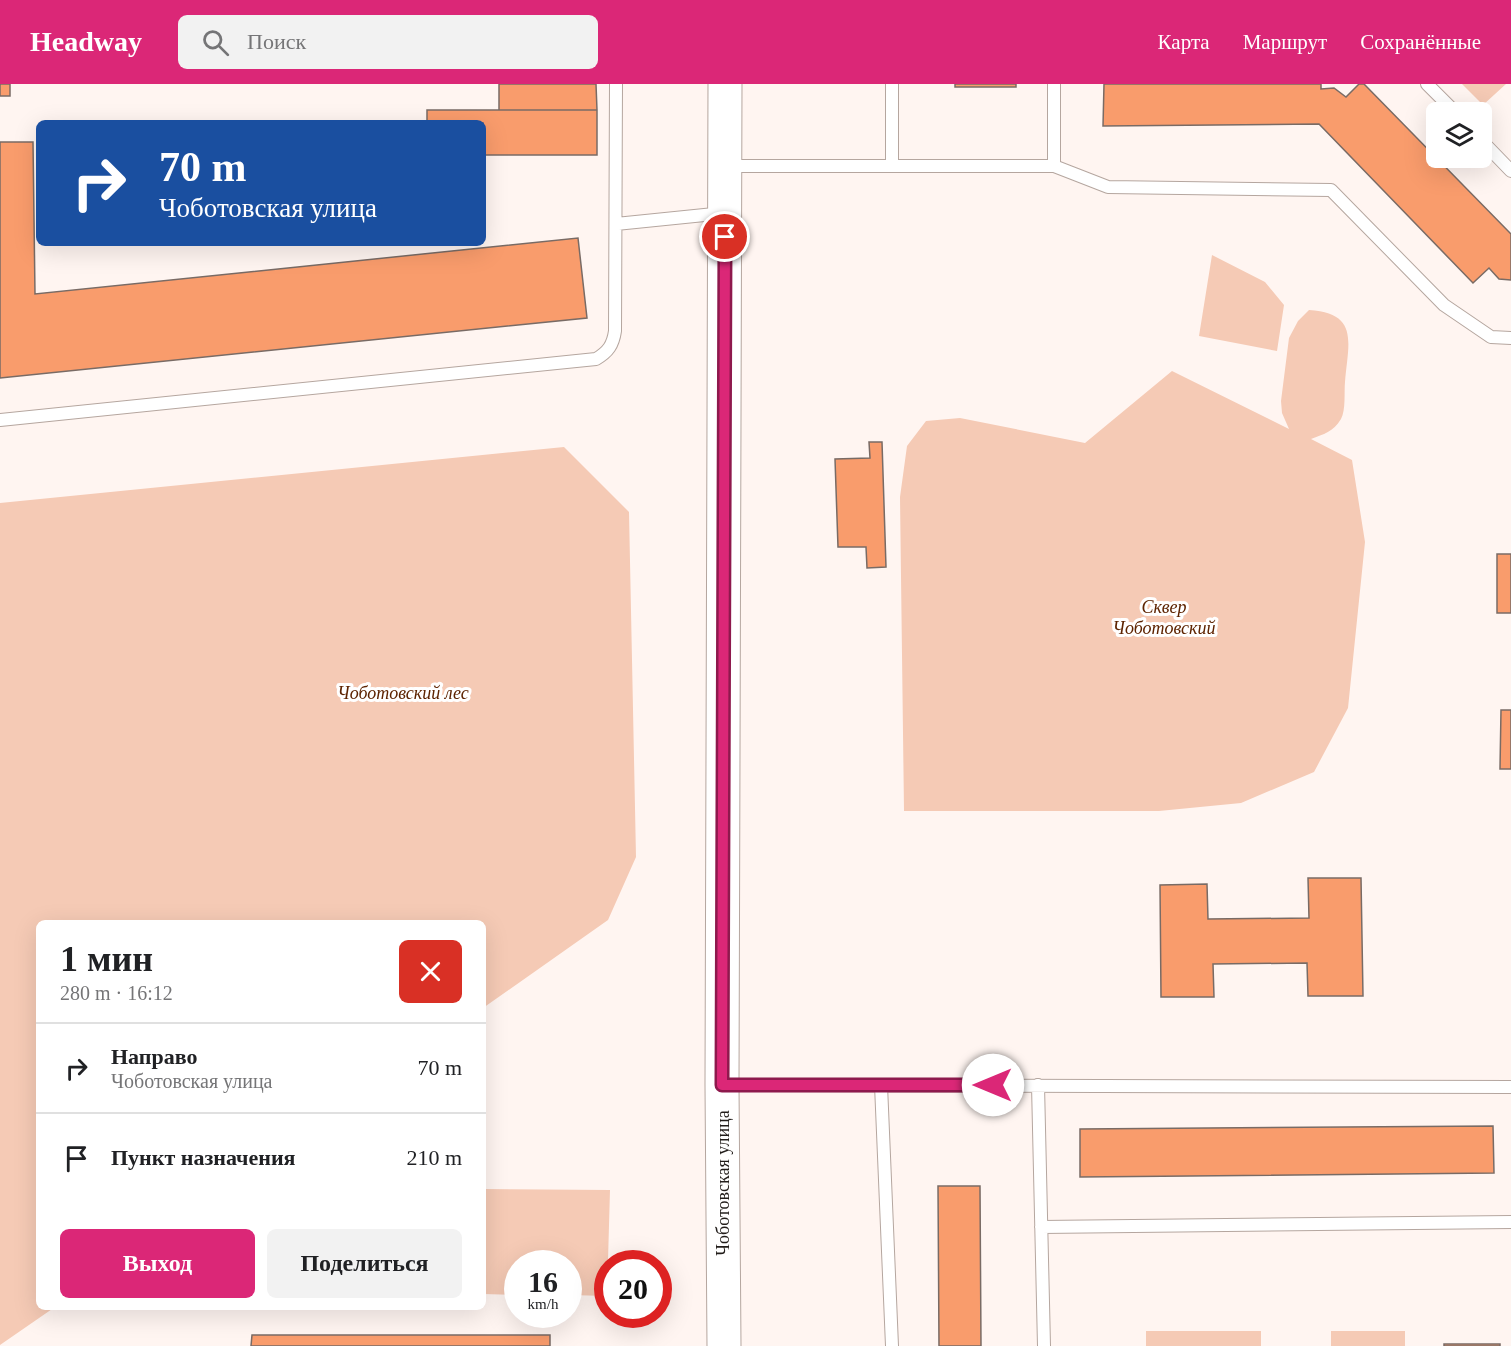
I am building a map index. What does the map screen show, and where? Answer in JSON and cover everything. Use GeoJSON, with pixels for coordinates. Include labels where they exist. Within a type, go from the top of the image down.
{"type":"FeatureCollection","features":[{"type":"Feature","properties":{"kind":"main road","name":"Чоботовская улица"},"geometry":{"type":"LineString","coordinates":[[724,1346],[722,1085],[726,84]]}},
{"type":"Feature","properties":{"kind":"lane"},"geometry":{"type":"LineString","coordinates":[[0,420],[596,359],[609,349],[614,341],[616,84]]}},
{"type":"Feature","properties":{"kind":"lane"},"geometry":{"type":"LineString","coordinates":[[892,84],[892,166]]}},
{"type":"Feature","properties":{"kind":"lane"},"geometry":{"type":"LineString","coordinates":[[1054,84],[1054,166]]}},
{"type":"Feature","properties":{"kind":"lane"},"geometry":{"type":"LineString","coordinates":[[1427,84],[1445,102]]}},
{"type":"Feature","properties":{"kind":"lane"},"geometry":{"type":"LineString","coordinates":[[1492,151],[1511,171]]}},
{"type":"Feature","properties":{"kind":"lane"},"geometry":{"type":"LineString","coordinates":[[726,166],[1054,166],[1108,187],[1331,190],[1444,305],[1491,337],[1511,338]]}},
{"type":"Feature","properties":{"kind":"lane"},"geometry":{"type":"LineString","coordinates":[[616,224],[725,213]]}},
{"type":"Feature","properties":{"kind":"lane"},"geometry":{"type":"LineString","coordinates":[[722,1085],[1511,1087]]}},
{"type":"Feature","properties":{"kind":"lane"},"geometry":{"type":"LineString","coordinates":[[881,1085],[892,1346]]}},
{"type":"Feature","properties":{"kind":"lane"},"geometry":{"type":"LineString","coordinates":[[1038,1085],[1044,1346]]}},
{"type":"Feature","properties":{"kind":"lane"},"geometry":{"type":"LineString","coordinates":[[1041,1227],[1511,1222]]}},
{"type":"Feature","properties":{"kind":"green space"},"geometry":{"type":"Polygon","coordinates":[[[1462,84],[1506,84],[1486,102],[1480,102],[1462,84]]]}},
{"type":"Feature","properties":{"kind":"green space"},"geometry":{"type":"Polygon","coordinates":[[[1212,255],[1265,282],[1284,305],[1277,351],[1199,336],[1212,255]]]}},
{"type":"Feature","properties":{"kind":"green space","name":"Сквер Чоботовский"},"geometry":{"type":"Polygon","coordinates":[[[1309,310],[1325,312],[1337,317],[1344,324],[1347,333],[1348,355],[1343,415],[1331,430],[1311,439],[1352,460],[1365,542],[1348,708],[1314,772],[1241,803],[1159,811],[904,811],[900,497],[907,446],[926,421],[960,418],[1085,443],[1172,371],[1289,429],[1282,413],[1281,401],[1289,338],[1298,321],[1309,310]]]}},
{"type":"Feature","properties":{"kind":"green space","name":"Чоботовский лес"},"geometry":{"type":"Polygon","coordinates":[[[564,447],[629,512],[636,857],[608,920],[486,1006],[486,920],[36,920],[36,1310],[51,1310],[0,1345],[0,503],[564,447]]]}},
{"type":"Feature","properties":{"kind":"green space"},"geometry":{"type":"Polygon","coordinates":[[[486,1189],[610,1190],[608,1250],[594,1250],[594,1296],[582,1295],[582,1250],[504,1250],[504,1295],[486,1294],[486,1189]]]}},
{"type":"Feature","properties":{"kind":"green space"},"geometry":{"type":"Polygon","coordinates":[[[1146,1331],[1261,1331],[1261,1346],[1146,1346],[1146,1331]]]}},
{"type":"Feature","properties":{"kind":"green space"},"geometry":{"type":"Polygon","coordinates":[[[1331,1331],[1405,1331],[1405,1346],[1331,1346],[1331,1331]]]}},
{"type":"Feature","properties":{"kind":"building"},"geometry":{"type":"Polygon","coordinates":[[[0,84],[10,84],[10,96],[0,96],[0,84]]]}},
{"type":"Feature","properties":{"kind":"building"},"geometry":{"type":"Polygon","coordinates":[[[499,84],[596,84],[597,110],[499,110],[499,84]]]}},
{"type":"Feature","properties":{"kind":"building"},"geometry":{"type":"Polygon","coordinates":[[[955,84],[1016,84],[1016,87],[955,87],[955,84]]]}},
{"type":"Feature","properties":{"kind":"building"},"geometry":{"type":"Polygon","coordinates":[[[1104,84],[1321,84],[1321,89],[1334,88],[1346,97],[1359,84],[1364,84],[1426,147],[1426,168],[1446,168],[1511,234],[1511,280],[1499,279],[1489,268],[1473,283],[1319,124],[1103,126],[1104,84]]]}},
{"type":"Feature","properties":{"kind":"building"},"geometry":{"type":"Polygon","coordinates":[[[427,110],[597,110],[597,155],[486,155],[486,120],[427,120],[427,110]]]}},
{"type":"Feature","properties":{"kind":"building"},"geometry":{"type":"Polygon","coordinates":[[[0,142],[33,142],[35,294],[578,238],[587,318],[0,378],[0,142]]]}},
{"type":"Feature","properties":{"kind":"building"},"geometry":{"type":"Polygon","coordinates":[[[869,442],[882,442],[886,567],[867,568],[866,547],[838,547],[835,459],[870,458],[869,442]]]}},
{"type":"Feature","properties":{"kind":"building"},"geometry":{"type":"Polygon","coordinates":[[[1497,554],[1511,554],[1511,613],[1497,613],[1497,554]]]}},
{"type":"Feature","properties":{"kind":"building"},"geometry":{"type":"Polygon","coordinates":[[[1501,710],[1511,710],[1511,769],[1500,769],[1501,710]]]}},
{"type":"Feature","properties":{"kind":"building"},"geometry":{"type":"Polygon","coordinates":[[[1308,878],[1361,878],[1363,996],[1308,996],[1307,963],[1213,964],[1214,997],[1161,997],[1160,885],[1207,884],[1208,919],[1309,918],[1308,878]]]}},
{"type":"Feature","properties":{"kind":"building"},"geometry":{"type":"Polygon","coordinates":[[[1493,1126],[1494,1173],[1080,1177],[1080,1129],[1493,1126]]]}},
{"type":"Feature","properties":{"kind":"building"},"geometry":{"type":"Polygon","coordinates":[[[938,1186],[980,1186],[981,1346],[939,1346],[938,1186]]]}},
{"type":"Feature","properties":{"kind":"building"},"geometry":{"type":"Polygon","coordinates":[[[252,1335],[550,1335],[550,1346],[251,1346],[252,1335]]]}},
{"type":"Feature","properties":{"kind":"building"},"geometry":{"type":"Polygon","coordinates":[[[1444,1344],[1500,1344],[1500,1346],[1444,1346],[1444,1344]]]}},
{"type":"Feature","properties":{"kind":"route"},"geometry":{"type":"LineString","coordinates":[[725,237],[722,1085],[993,1085]]}}]}
